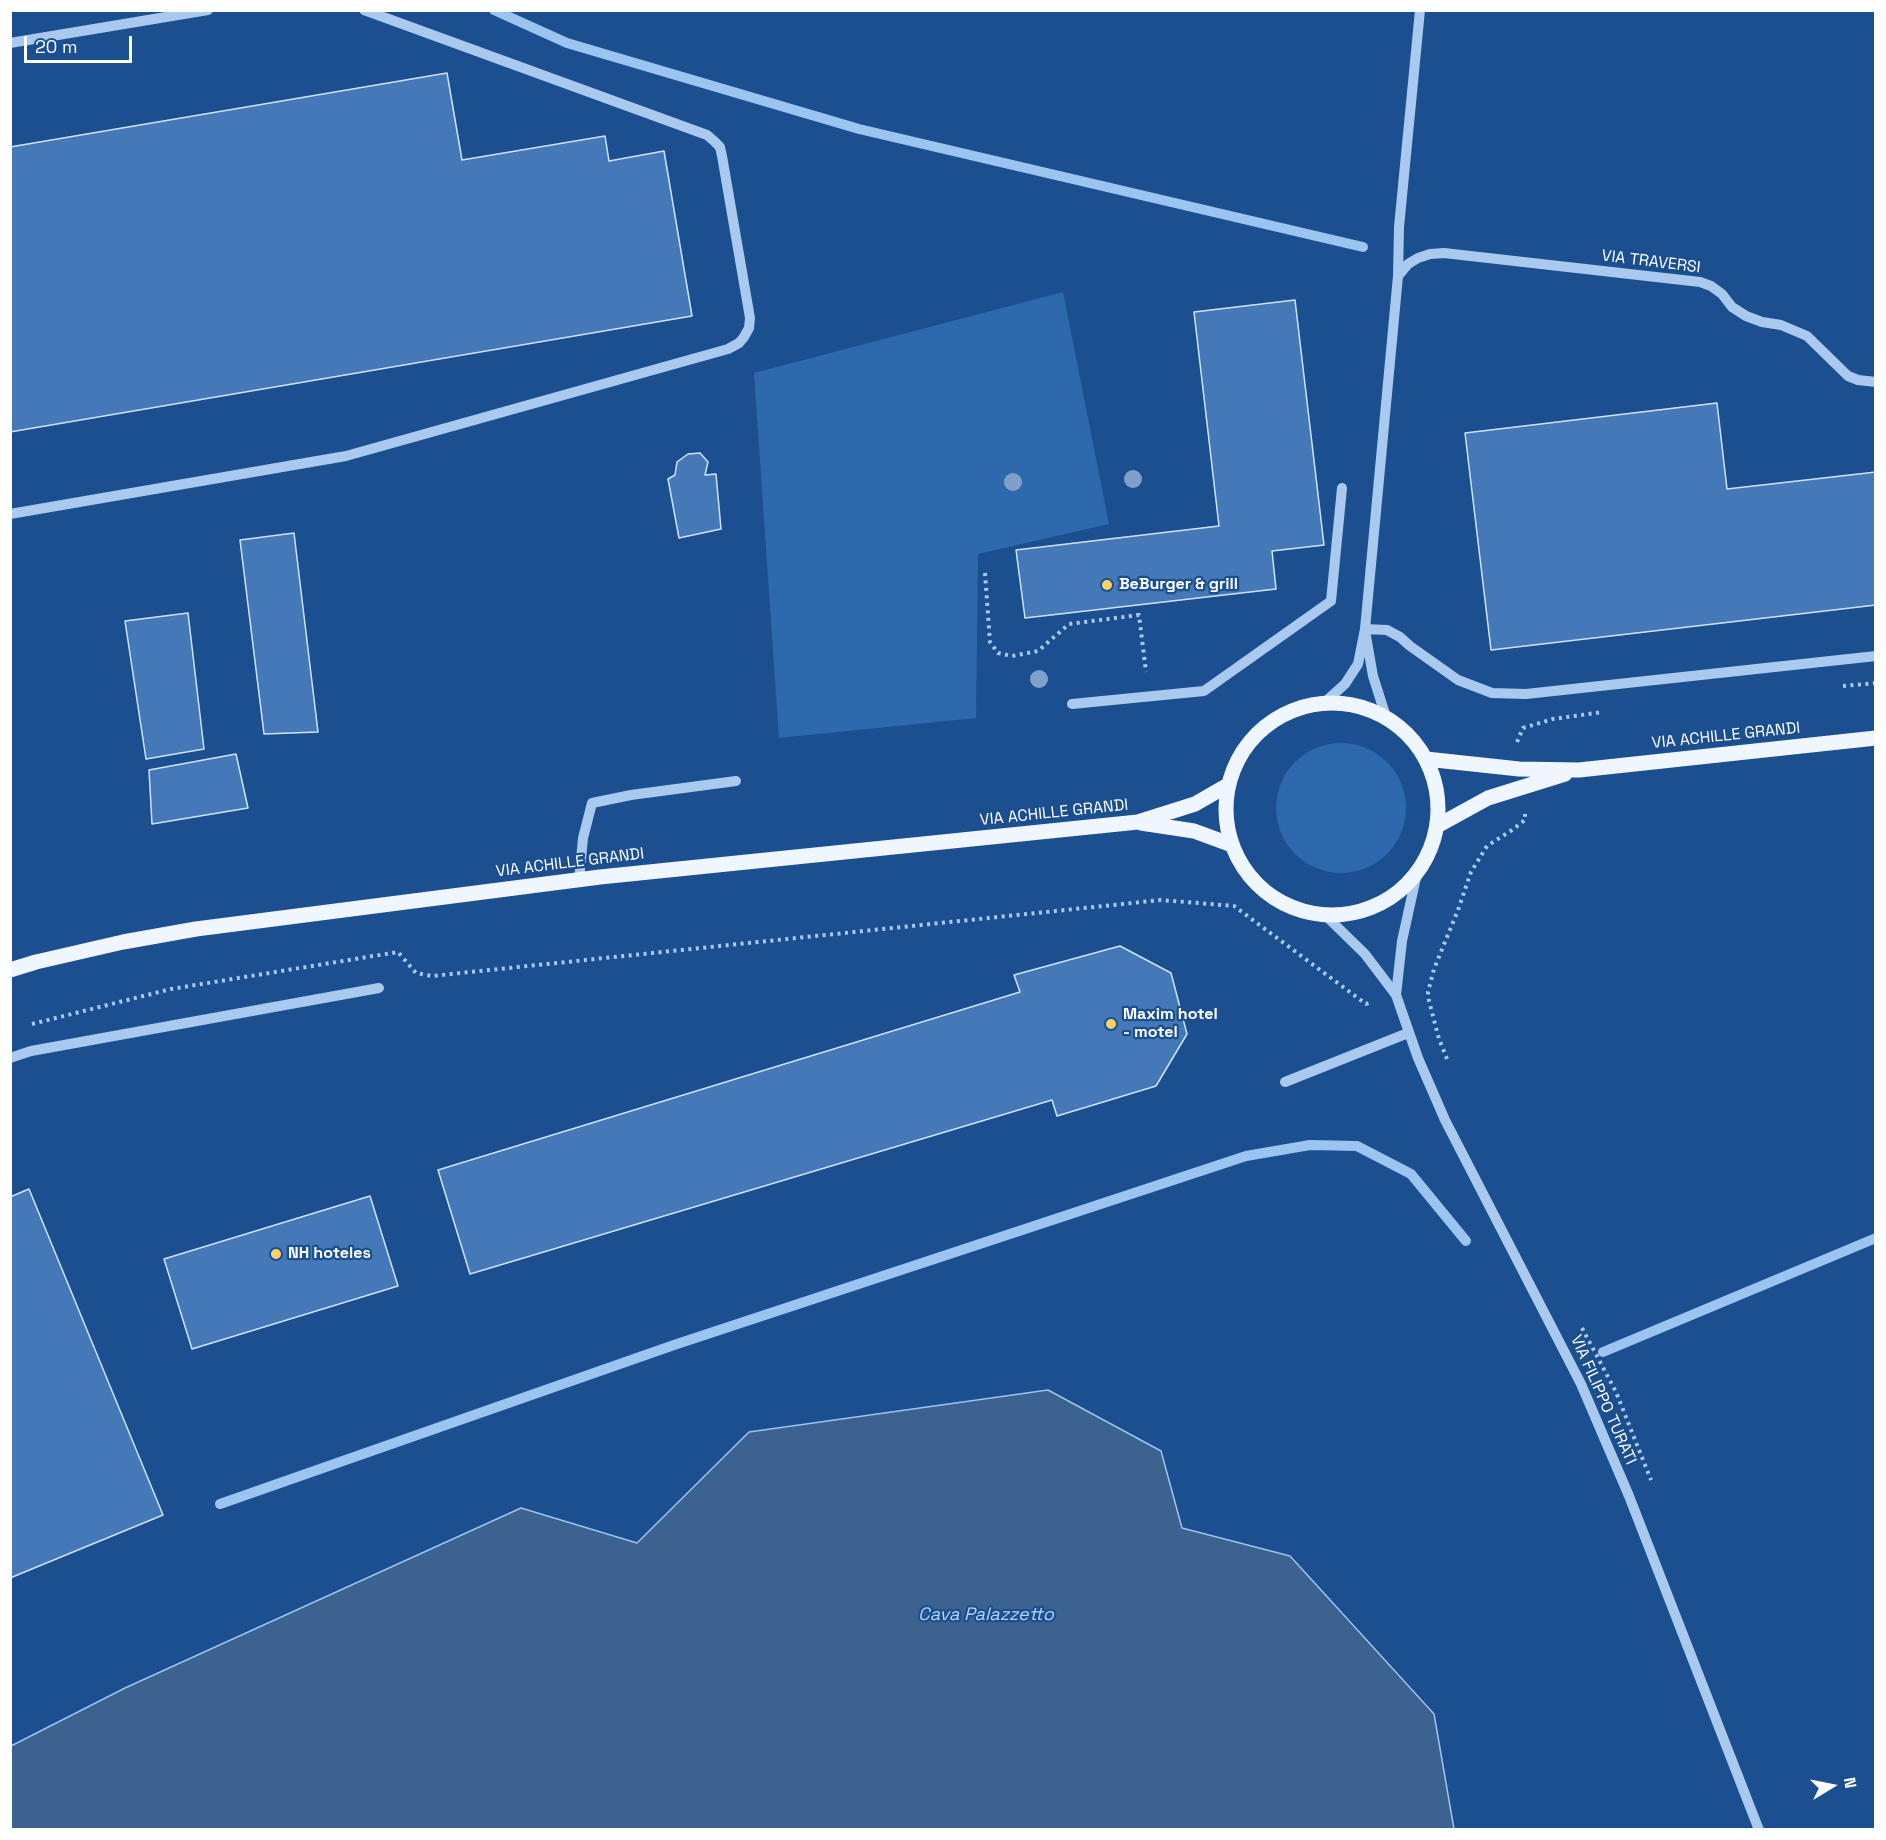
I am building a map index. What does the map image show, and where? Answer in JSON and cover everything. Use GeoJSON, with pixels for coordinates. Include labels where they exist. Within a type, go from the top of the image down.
{"type":"FeatureCollection","features":[{"type":"Feature","properties":{"kind":"main road"},"geometry":{"type":"LineString","coordinates":[[1325,702],[1360,706],[1386,717],[1404,730],[1416,743],[1433,774],[1437,791],[1437,826],[1429,851],[1417,873],[1396,896],[1374,906],[1339,915],[1325,915],[1295,909],[1268,894],[1247,872],[1232,845],[1226,816],[1228,785],[1239,757],[1251,739],[1276,718],[1290,711],[1325,702]]}},
{"type":"Feature","properties":{"kind":"main road","name":"VIA ACHILLE GRANDI"},"geometry":{"type":"LineString","coordinates":[[1426,759],[1519,769],[1580,770],[1875,738]]}},
{"type":"Feature","properties":{"kind":"main road","name":"VIA ACHILLE GRANDI"},"geometry":{"type":"LineString","coordinates":[[1437,826],[1488,798],[1580,770]]}},
{"type":"Feature","properties":{"kind":"main road","name":"VIA ACHILLE GRANDI"},"geometry":{"type":"LineString","coordinates":[[11,967],[123,942],[196,929],[579,880],[1138,822],[1195,804],[1228,785]]}},
{"type":"Feature","properties":{"kind":"main road","name":"VIA ACHILLE GRANDI"},"geometry":{"type":"LineString","coordinates":[[1138,822],[1194,831],[1232,845]]}},
{"type":"Feature","properties":{"kind":"street"},"geometry":{"type":"LineString","coordinates":[[10,43],[208,10]]}},
{"type":"Feature","properties":{"kind":"street"},"geometry":{"type":"LineString","coordinates":[[10,514],[346,456],[728,349],[744,337],[749,328],[750,318],[722,156],[720,147],[714,141],[707,135],[364,10]]}},
{"type":"Feature","properties":{"kind":"street"},"geometry":{"type":"LineString","coordinates":[[1325,702],[1345,684],[1358,664],[1365,629],[1420,10]]}},
{"type":"Feature","properties":{"kind":"street","name":"VIA TRAVERSI"},"geometry":{"type":"LineString","coordinates":[[1398,276],[1408,264],[1418,258],[1437,253],[1700,282],[1712,286],[1732,307],[1746,316],[1807,336],[1848,376],[1875,382]]}},
{"type":"Feature","properties":{"kind":"street"},"geometry":{"type":"LineString","coordinates":[[1071,704],[1204,691],[1330,601],[1342,488]]}},
{"type":"Feature","properties":{"kind":"street"},"geometry":{"type":"LineString","coordinates":[[1365,629],[1387,630],[1458,680],[1492,693],[1526,694],[1875,656]]}},
{"type":"Feature","properties":{"kind":"street"},"geometry":{"type":"LineString","coordinates":[[1365,629],[1373,676],[1386,717]]}},
{"type":"Feature","properties":{"kind":"street"},"geometry":{"type":"LineString","coordinates":[[579,880],[583,838],[592,803],[631,795],[736,781]]}},
{"type":"Feature","properties":{"kind":"street","name":"VIA FILIPPO TURATI"},"geometry":{"type":"LineString","coordinates":[[1396,995],[1405,924],[1417,873]]}},
{"type":"Feature","properties":{"kind":"street","name":"VIA FILIPPO TURATI"},"geometry":{"type":"LineString","coordinates":[[1325,915],[1365,954],[1396,995],[1408,1033],[1445,1120],[1567,1354],[1604,1434],[1759,1830]]}},
{"type":"Feature","properties":{"kind":"street"},"geometry":{"type":"LineString","coordinates":[[10,1059],[31,1051],[379,988]]}},
{"type":"Feature","properties":{"kind":"street"},"geometry":{"type":"LineString","coordinates":[[1285,1082],[1408,1033]]}},
{"type":"Feature","properties":{"kind":"path"},"geometry":{"type":"LineString","coordinates":[[985,573],[990,642],[998,653],[1012,656],[1038,651],[1069,624],[1139,615],[1149,697]]}},
{"type":"Feature","properties":{"kind":"path"},"geometry":{"type":"LineString","coordinates":[[22,1026],[171,989],[398,952],[416,973],[432,976],[1161,900],[1234,906],[1366,1004],[1374,1001]]}},
{"type":"Feature","properties":{"kind":"shaded area"},"geometry":{"type":"Polygon","coordinates":[[[1063,292],[1109,524],[978,554],[976,718],[779,738],[754,373],[1063,292]]]}},
{"type":"Feature","properties":{"kind":"shaded area"},"geometry":{"type":"Polygon","coordinates":[[[1341,743],[1366,748],[1387,762],[1401,783],[1406,808],[1401,833],[1387,854],[1366,868],[1341,873],[1316,868],[1295,854],[1281,833],[1276,808],[1281,783],[1295,762],[1316,748],[1341,743]]]}},
{"type":"Feature","properties":{"kind":"water","name":"Cava Palazzetto"},"geometry":{"type":"Polygon","coordinates":[[[1048,1390],[1161,1451],[1182,1528],[1290,1556],[1434,1714],[1454,1829],[11,1829],[11,1746],[125,1688],[521,1508],[637,1543],[749,1432],[1048,1390]]]}},
{"type":"Feature","properties":{"kind":"building"},"geometry":{"type":"Polygon","coordinates":[[[447,73],[462,160],[605,136],[609,161],[664,151],[692,316],[10,432],[10,147],[447,73]]]}},
{"type":"Feature","properties":{"kind":"building"},"geometry":{"type":"Polygon","coordinates":[[[1295,300],[1324,545],[1272,551],[1276,589],[1025,618],[1016,550],[1219,526],[1194,312],[1295,300]]]}},
{"type":"Feature","properties":{"kind":"building"},"geometry":{"type":"Polygon","coordinates":[[[1717,403],[1727,489],[1876,472],[1876,605],[1491,650],[1465,433],[1717,403]]]}},
{"type":"Feature","properties":{"kind":"building"},"geometry":{"type":"Polygon","coordinates":[[[700,453],[708,462],[705,475],[716,474],[721,529],[679,538],[668,479],[675,475],[677,462],[688,454],[700,453]]]}},
{"type":"Feature","properties":{"kind":"building"},"geometry":{"type":"Polygon","coordinates":[[[294,533],[318,732],[264,734],[240,540],[294,533]]]}},
{"type":"Feature","properties":{"kind":"building"},"geometry":{"type":"Polygon","coordinates":[[[188,613],[204,749],[146,759],[125,621],[188,613]]]}},
{"type":"Feature","properties":{"kind":"building"},"geometry":{"type":"Polygon","coordinates":[[[236,754],[248,808],[152,824],[149,770],[236,754]]]}},
{"type":"Feature","properties":{"kind":"building"},"geometry":{"type":"Polygon","coordinates":[[[1120,946],[1171,973],[1187,1034],[1156,1086],[1057,1116],[1052,1100],[470,1274],[438,1170],[1020,992],[1014,975],[1120,946]]]}},
{"type":"Feature","properties":{"kind":"building"},"geometry":{"type":"Polygon","coordinates":[[[29,1189],[163,1515],[10,1578],[10,1197],[29,1189]]]}},
{"type":"Feature","properties":{"kind":"building"},"geometry":{"type":"Polygon","coordinates":[[[370,1196],[398,1286],[192,1349],[164,1259],[370,1196]]]}},
{"type":"Feature","properties":{"kind":"waterway"},"geometry":{"type":"LineString","coordinates":[[494,10],[567,43],[859,129],[1363,247]]}},
{"type":"Feature","properties":{"kind":"waterway"},"geometry":{"type":"LineString","coordinates":[[220,1504],[674,1345],[1246,1156],[1310,1145],[1357,1146],[1411,1174],[1466,1241]]}},
{"type":"Feature","properties":{"kind":"waterway"},"geometry":{"type":"LineString","coordinates":[[1603,1352],[1876,1238]]}},
{"type":"Feature","properties":{"kind":"place","name":"BeBurger & grill"},"geometry":{"type":"Point","coordinates":[1107,585]}},
{"type":"Feature","properties":{"kind":"place","name":"Maxim hotel - motel"},"geometry":{"type":"Point","coordinates":[1111,1024]}},
{"type":"Feature","properties":{"kind":"place","name":"NH hoteles"},"geometry":{"type":"Point","coordinates":[276,1254]}}]}
